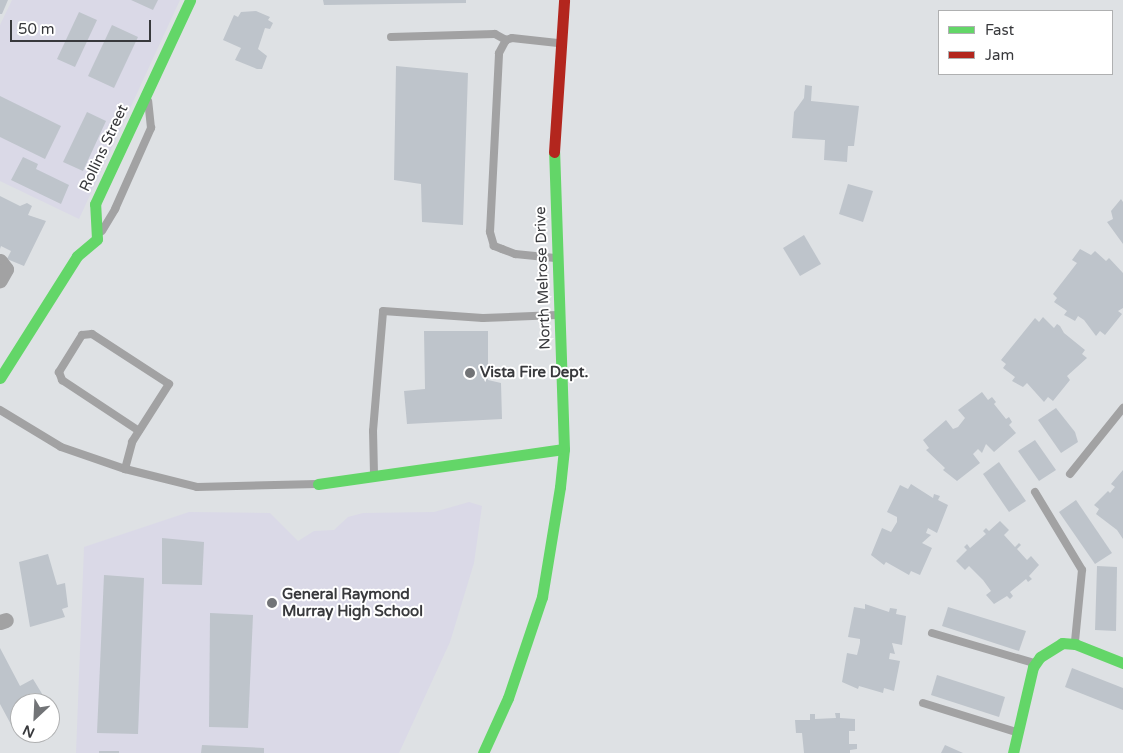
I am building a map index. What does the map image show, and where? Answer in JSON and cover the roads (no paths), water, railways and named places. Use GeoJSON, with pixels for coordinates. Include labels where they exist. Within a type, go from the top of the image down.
{"type":"FeatureCollection","features":[{"type":"Feature","properties":{"kind":"street","name":"Rollins Street"},"geometry":{"type":"LineString","coordinates":[[97,239],[95,204],[190,0]]}},
{"type":"Feature","properties":{"kind":"street","name":"North Melrose Drive"},"geometry":{"type":"LineString","coordinates":[[483,753],[508,698],[542,597],[564,449],[553,129],[564,0]]}},
{"type":"Feature","properties":{"kind":"street"},"geometry":{"type":"LineString","coordinates":[[0,378],[77,256],[97,239]]}},
{"type":"Feature","properties":{"kind":"street"},"geometry":{"type":"LineString","coordinates":[[0,261],[6,270],[0,280]]}},
{"type":"Feature","properties":{"kind":"street"},"geometry":{"type":"LineString","coordinates":[[318,484],[564,449]]}},
{"type":"Feature","properties":{"kind":"street"},"geometry":{"type":"LineString","coordinates":[[1013,753],[1035,664],[1062,644],[1075,644],[1123,663]]}},
{"type":"Feature","properties":{"kind":"lane"},"geometry":{"type":"LineString","coordinates":[[391,36],[495,34],[506,40]]}},
{"type":"Feature","properties":{"kind":"lane"},"geometry":{"type":"LineString","coordinates":[[557,258],[515,254],[494,246],[491,240],[499,53],[506,40],[512,38],[560,43]]}},
{"type":"Feature","properties":{"kind":"lane"},"geometry":{"type":"LineString","coordinates":[[97,239],[115,209],[152,128],[146,94]]}},
{"type":"Feature","properties":{"kind":"lane"},"geometry":{"type":"LineString","coordinates":[[374,476],[373,431],[383,310],[483,318],[559,315]]}},
{"type":"Feature","properties":{"kind":"lane"},"geometry":{"type":"LineString","coordinates":[[125,469],[127,456],[139,431],[169,384],[92,334],[82,335],[59,372],[62,380],[139,431]]}},
{"type":"Feature","properties":{"kind":"lane"},"geometry":{"type":"LineString","coordinates":[[1070,474],[1123,408]]}},
{"type":"Feature","properties":{"kind":"lane"},"geometry":{"type":"LineString","coordinates":[[0,410],[61,446],[125,469],[197,486],[318,484]]}},
{"type":"Feature","properties":{"kind":"lane"},"geometry":{"type":"LineString","coordinates":[[1035,492],[1082,570],[1075,644]]}},
{"type":"Feature","properties":{"kind":"lane"},"geometry":{"type":"LineString","coordinates":[[932,633],[1035,664]]}},
{"type":"Feature","properties":{"kind":"lane"},"geometry":{"type":"LineString","coordinates":[[922,703],[1018,733]]}},
{"type":"Feature","properties":{"kind":"place","name":"Vista Fire Dept."},"geometry":{"type":"Point","coordinates":[470,373]}},
{"type":"Feature","properties":{"kind":"place","name":"General Raymond Murray High School"},"geometry":{"type":"Point","coordinates":[272,603]}}]}
